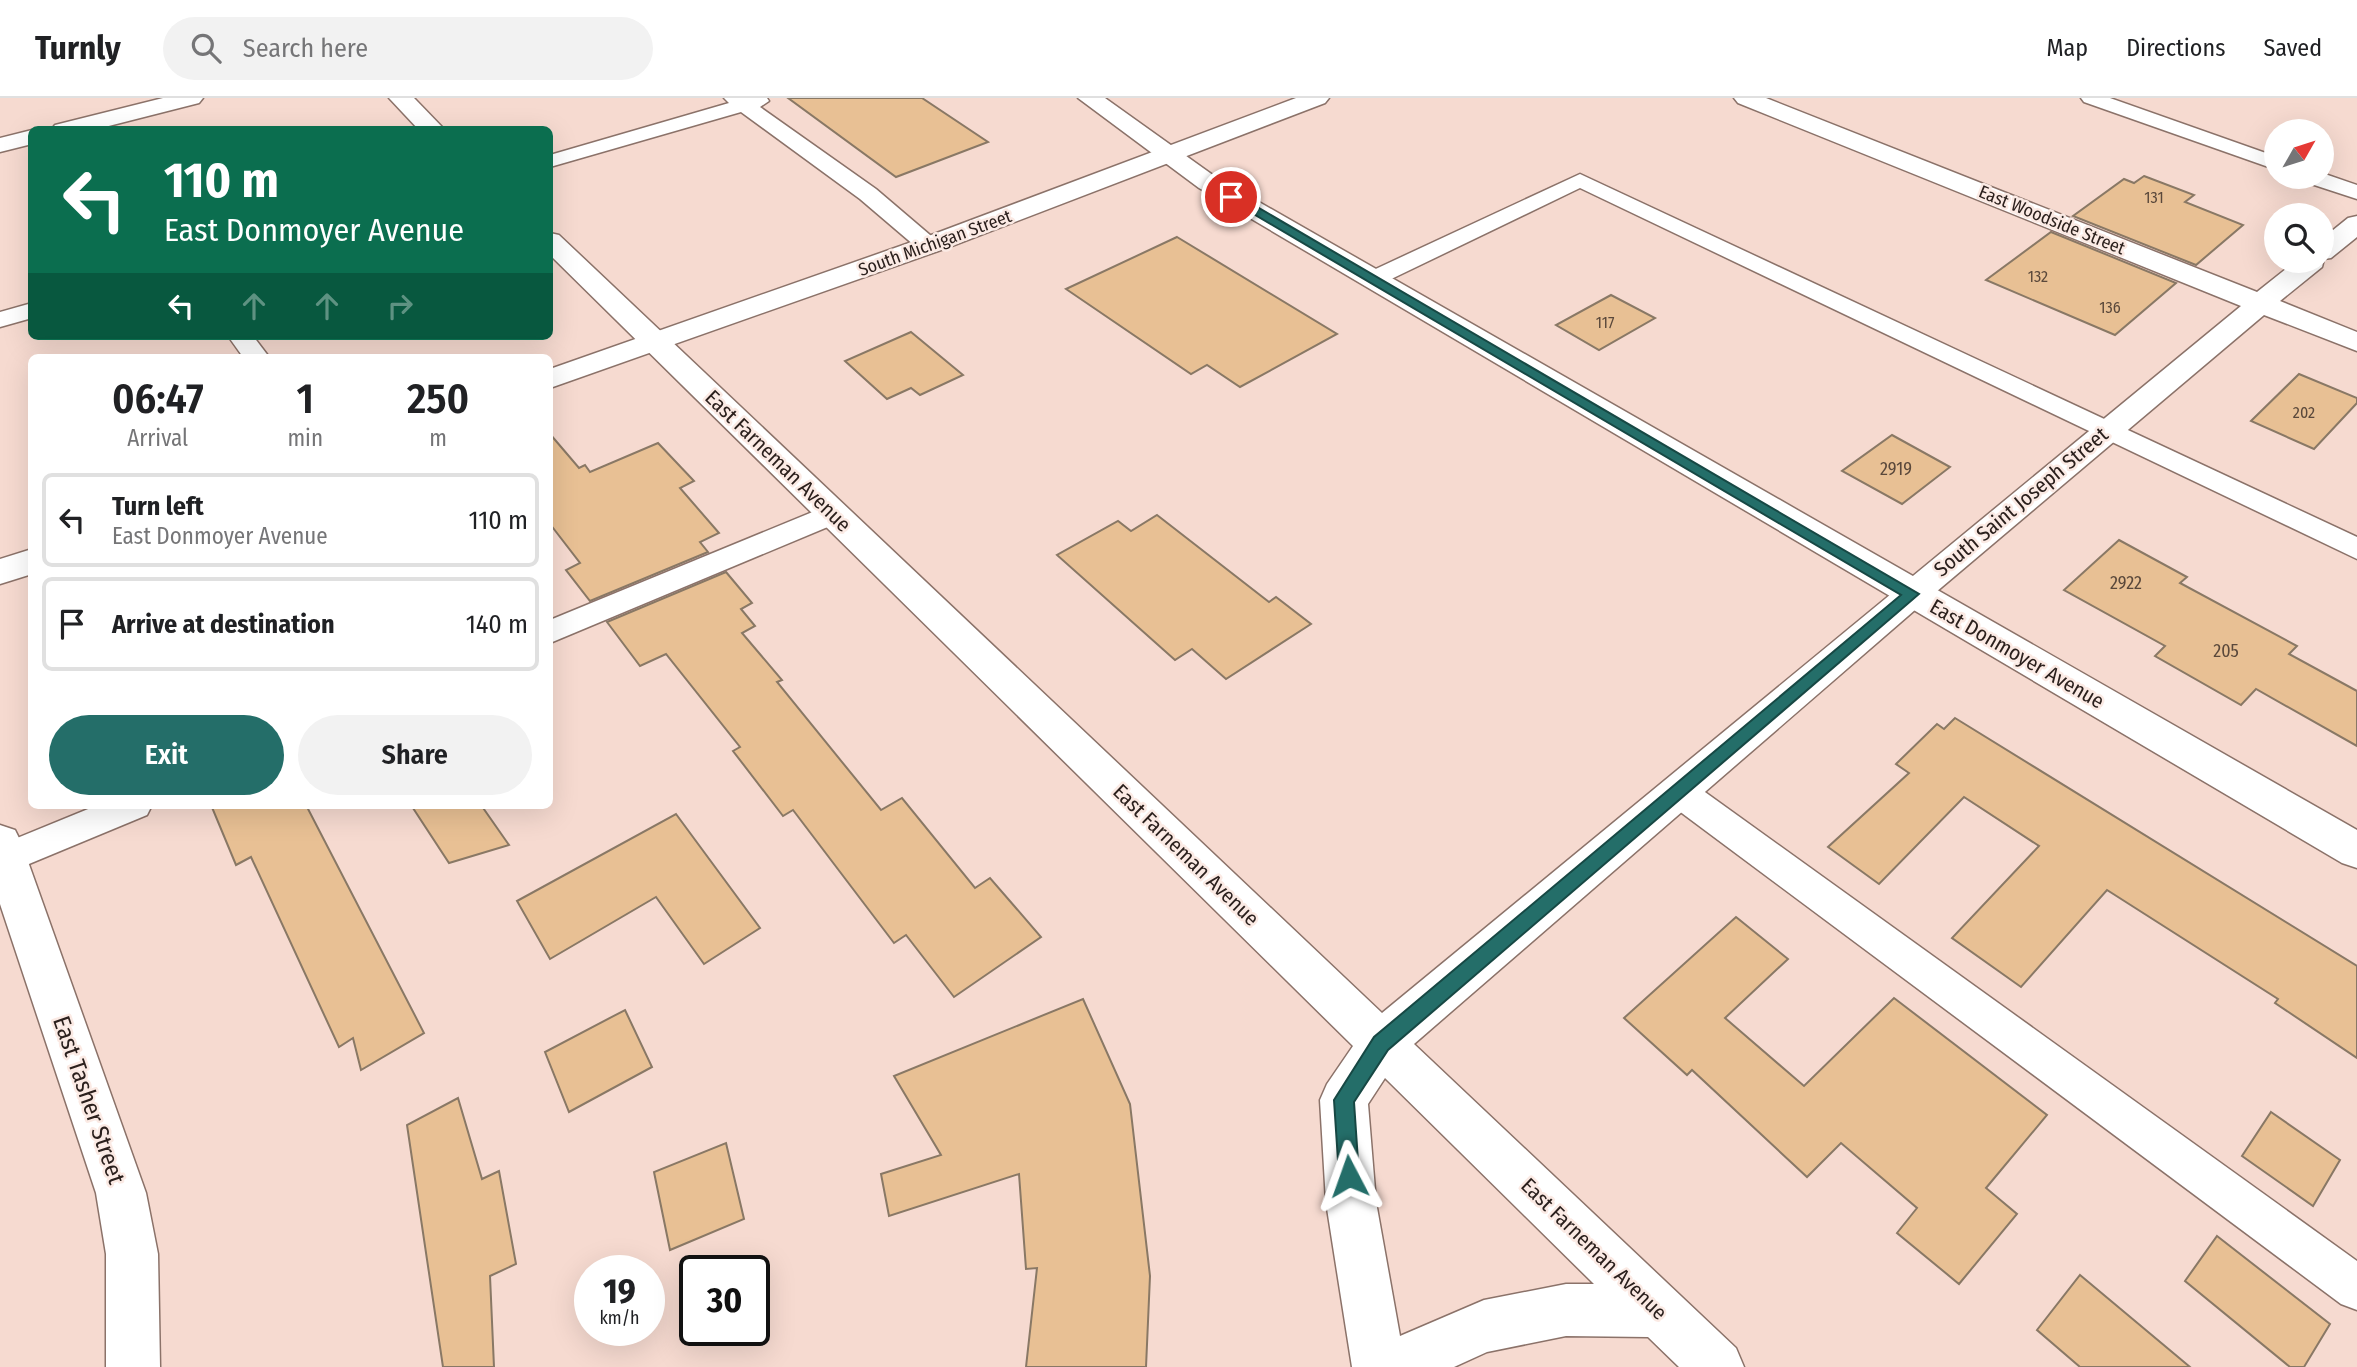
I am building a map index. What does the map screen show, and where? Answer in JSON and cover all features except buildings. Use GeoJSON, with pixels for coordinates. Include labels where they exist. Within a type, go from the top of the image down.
{"type":"FeatureCollection","features":[{"type":"Feature","properties":{"kind":"street"},"geometry":{"type":"LineString","coordinates":[[95,126],[191,98]]}},
{"type":"Feature","properties":{"kind":"street"},"geometry":{"type":"LineString","coordinates":[[401,98],[429,126]]}},
{"type":"Feature","properties":{"kind":"street","name":"East Donmoyer Avenue"},"geometry":{"type":"LineString","coordinates":[[1090,98],[1208,183],[1376,278],[1912,594],[2357,851]]}},
{"type":"Feature","properties":{"kind":"street","name":"South Michigan Street"},"geometry":{"type":"LineString","coordinates":[[553,378],[929,246],[1172,156],[1317,98]]}},
{"type":"Feature","properties":{"kind":"street","name":"East Woodside Street"},"geometry":{"type":"LineString","coordinates":[[1746,98],[2357,342]]}},
{"type":"Feature","properties":{"kind":"street"},"geometry":{"type":"LineString","coordinates":[[0,145],[28,138]]}},
{"type":"Feature","properties":{"kind":"street"},"geometry":{"type":"LineString","coordinates":[[2334,243],[2357,224]]}},
{"type":"Feature","properties":{"kind":"street","name":"East Farneman Avenue"},"geometry":{"type":"LineString","coordinates":[[553,244],[1717,1367]]}},
{"type":"Feature","properties":{"kind":"street","name":"South Saint Joseph Street"},"geometry":{"type":"LineString","coordinates":[[1379,1367],[1351,1202],[1344,1100],[1381,1043],[2297,273]]}},
{"type":"Feature","properties":{"kind":"street"},"geometry":{"type":"LineString","coordinates":[[0,572],[28,562]]}},
{"type":"Feature","properties":{"kind":"street","name":"East Tasher Street"},"geometry":{"type":"LineString","coordinates":[[2,854],[121,1193],[132,1254],[133,1367]]}},
{"type":"Feature","properties":{"kind":"street"},"geometry":{"type":"LineString","coordinates":[[1393,1367],[1484,1326],[1566,1310],[1657,1311]]}},
{"type":"Feature","properties":{"kind":"lane"},"geometry":{"type":"LineString","coordinates":[[553,160],[740,102],[771,98]]}},
{"type":"Feature","properties":{"kind":"lane"},"geometry":{"type":"LineString","coordinates":[[2091,98],[2264,159]]}},
{"type":"Feature","properties":{"kind":"lane"},"geometry":{"type":"LineString","coordinates":[[740,102],[868,194],[929,246]]}},
{"type":"Feature","properties":{"kind":"lane"},"geometry":{"type":"LineString","coordinates":[[1376,278],[1580,180],[2357,549]]}},
{"type":"Feature","properties":{"kind":"lane"},"geometry":{"type":"LineString","coordinates":[[2334,184],[2357,192]]}},
{"type":"Feature","properties":{"kind":"lane"},"geometry":{"type":"LineString","coordinates":[[0,320],[28,311]]}},
{"type":"Feature","properties":{"kind":"lane"},"geometry":{"type":"LineString","coordinates":[[243,340],[254,354]]}},
{"type":"Feature","properties":{"kind":"lane"},"geometry":{"type":"LineString","coordinates":[[553,631],[832,514]]}},
{"type":"Feature","properties":{"kind":"lane"},"geometry":{"type":"LineString","coordinates":[[1679,792],[2357,1288]]}},
{"type":"Feature","properties":{"kind":"lane"},"geometry":{"type":"LineString","coordinates":[[2,854],[124,809]]}},
{"type":"Feature","properties":{"kind":"route"},"geometry":{"type":"LineString","coordinates":[[1231,197],[1376,278],[1912,594],[1381,1043],[1344,1100],[1349,1176]]}}]}
